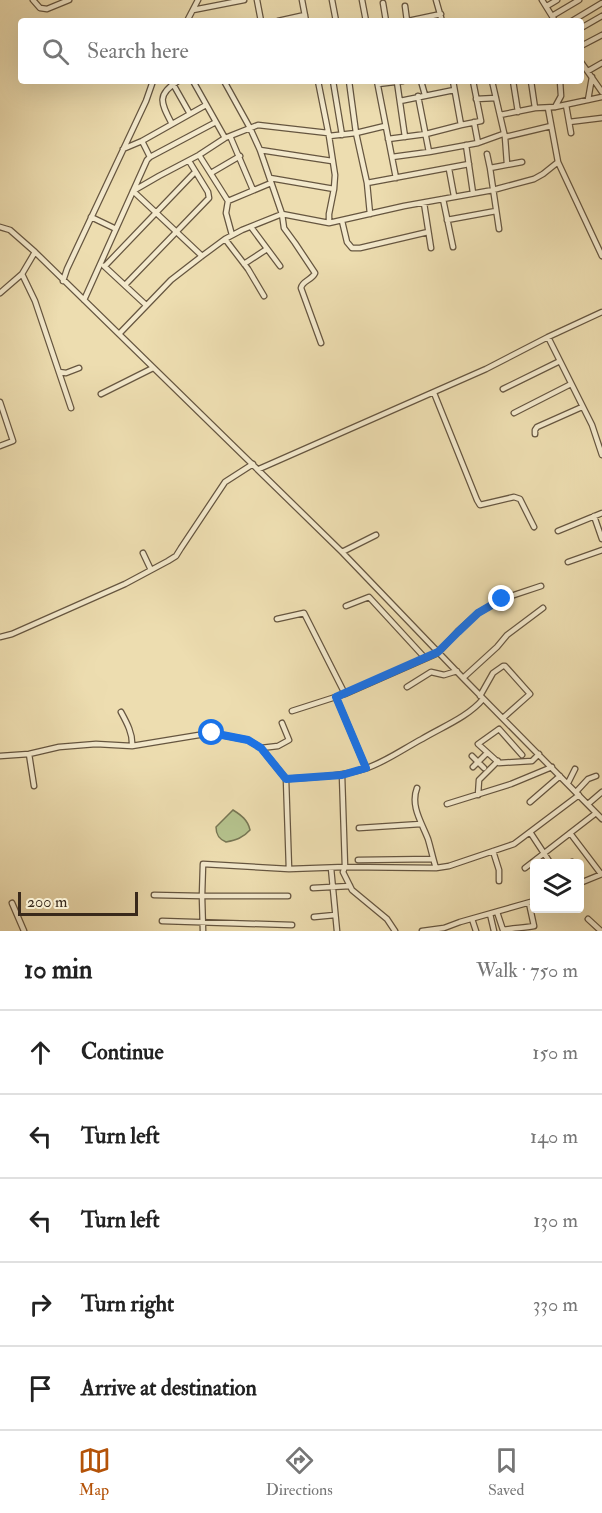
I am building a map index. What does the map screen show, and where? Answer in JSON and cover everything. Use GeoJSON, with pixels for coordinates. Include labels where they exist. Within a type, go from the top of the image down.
{"type":"FeatureCollection","features":[{"type":"Feature","properties":{"kind":"street"},"geometry":{"type":"LineString","coordinates":[[33,0],[40,8],[47,9],[69,0]]}},
{"type":"Feature","properties":{"kind":"street"},"geometry":{"type":"LineString","coordinates":[[189,18],[198,0]]}},
{"type":"Feature","properties":{"kind":"street"},"geometry":{"type":"LineString","coordinates":[[193,10],[244,0]]}},
{"type":"Feature","properties":{"kind":"street"},"geometry":{"type":"LineString","coordinates":[[257,0],[260,18]]}},
{"type":"Feature","properties":{"kind":"street"},"geometry":{"type":"LineString","coordinates":[[302,0],[306,18]]}},
{"type":"Feature","properties":{"kind":"street"},"geometry":{"type":"LineString","coordinates":[[332,0],[335,18]]}},
{"type":"Feature","properties":{"kind":"street"},"geometry":{"type":"LineString","coordinates":[[362,0],[365,18]]}},
{"type":"Feature","properties":{"kind":"street"},"geometry":{"type":"LineString","coordinates":[[436,0],[442,18]]}},
{"type":"Feature","properties":{"kind":"street"},"geometry":{"type":"LineString","coordinates":[[542,0],[553,18],[579,0]]}},
{"type":"Feature","properties":{"kind":"street"},"geometry":{"type":"LineString","coordinates":[[547,6],[557,0]]}},
{"type":"Feature","properties":{"kind":"street"},"geometry":{"type":"LineString","coordinates":[[383,3],[386,18]]}},
{"type":"Feature","properties":{"kind":"street"},"geometry":{"type":"LineString","coordinates":[[577,18],[602,3]]}},
{"type":"Feature","properties":{"kind":"street"},"geometry":{"type":"LineString","coordinates":[[405,6],[407,18]]}},
{"type":"Feature","properties":{"kind":"street"},"geometry":{"type":"LineString","coordinates":[[422,18],[441,14]]}},
{"type":"Feature","properties":{"kind":"street"},"geometry":{"type":"LineString","coordinates":[[584,26],[602,16]]}},
{"type":"Feature","properties":{"kind":"street"},"geometry":{"type":"LineString","coordinates":[[584,44],[602,34]]}},
{"type":"Feature","properties":{"kind":"street"},"geometry":{"type":"LineString","coordinates":[[588,71],[602,63]]}},
{"type":"Feature","properties":{"kind":"street"},"geometry":{"type":"LineString","coordinates":[[584,66],[602,92]]}},
{"type":"Feature","properties":{"kind":"street"},"geometry":{"type":"LineString","coordinates":[[588,99],[592,77]]}},
{"type":"Feature","properties":{"kind":"street"},"geometry":{"type":"LineString","coordinates":[[63,281],[152,84]]}},
{"type":"Feature","properties":{"kind":"street"},"geometry":{"type":"LineString","coordinates":[[172,124],[162,106],[162,100],[165,91],[175,84]]}},
{"type":"Feature","properties":{"kind":"street"},"geometry":{"type":"LineString","coordinates":[[176,84],[190,114]]}},
{"type":"Feature","properties":{"kind":"street"},"geometry":{"type":"LineString","coordinates":[[195,84],[216,122],[240,156],[253,190]]}},
{"type":"Feature","properties":{"kind":"street"},"geometry":{"type":"LineString","coordinates":[[227,84],[260,150],[282,214],[284,228],[315,273],[301,288],[321,344]]}},
{"type":"Feature","properties":{"kind":"street"},"geometry":{"type":"LineString","coordinates":[[319,84],[329,134],[334,175],[329,223]]}},
{"type":"Feature","properties":{"kind":"street"},"geometry":{"type":"LineString","coordinates":[[334,84],[342,135]]}},
{"type":"Feature","properties":{"kind":"street"},"geometry":{"type":"LineString","coordinates":[[349,84],[356,133],[367,183],[370,214]]}},
{"type":"Feature","properties":{"kind":"street"},"geometry":{"type":"LineString","coordinates":[[377,84],[396,178]]}},
{"type":"Feature","properties":{"kind":"street"},"geometry":{"type":"LineString","coordinates":[[400,84],[405,137]]}},
{"type":"Feature","properties":{"kind":"street"},"geometry":{"type":"LineString","coordinates":[[422,84],[425,95]]}},
{"type":"Feature","properties":{"kind":"street"},"geometry":{"type":"LineString","coordinates":[[453,84],[461,125]]}},
{"type":"Feature","properties":{"kind":"street"},"geometry":{"type":"LineString","coordinates":[[388,140],[426,134],[480,121],[474,84]]}},
{"type":"Feature","properties":{"kind":"street"},"geometry":{"type":"LineString","coordinates":[[493,84],[504,135],[507,164]]}},
{"type":"Feature","properties":{"kind":"street"},"geometry":{"type":"LineString","coordinates":[[513,84],[518,112]]}},
{"type":"Feature","properties":{"kind":"street"},"geometry":{"type":"LineString","coordinates":[[531,84],[535,108]]}},
{"type":"Feature","properties":{"kind":"street"},"geometry":{"type":"LineString","coordinates":[[555,107],[561,96],[560,84]]}},
{"type":"Feature","properties":{"kind":"street"},"geometry":{"type":"LineString","coordinates":[[400,101],[454,90]]}},
{"type":"Feature","properties":{"kind":"street"},"geometry":{"type":"LineString","coordinates":[[418,96],[429,152]]}},
{"type":"Feature","properties":{"kind":"street"},"geometry":{"type":"LineString","coordinates":[[500,115],[602,97]]}},
{"type":"Feature","properties":{"kind":"street"},"geometry":{"type":"LineString","coordinates":[[476,99],[496,98]]}},
{"type":"Feature","properties":{"kind":"street"},"geometry":{"type":"LineString","coordinates":[[123,149],[142,141],[206,105]]}},
{"type":"Feature","properties":{"kind":"street"},"geometry":{"type":"LineString","coordinates":[[566,105],[571,133]]}},
{"type":"Feature","properties":{"kind":"street"},"geometry":{"type":"LineString","coordinates":[[548,108],[558,162],[602,256]]}},
{"type":"Feature","properties":{"kind":"street"},"geometry":{"type":"LineString","coordinates":[[569,122],[602,118]]}},
{"type":"Feature","properties":{"kind":"street"},"geometry":{"type":"LineString","coordinates":[[84,300],[103,264],[144,165],[150,157],[216,122]]}},
{"type":"Feature","properties":{"kind":"street"},"geometry":{"type":"LineString","coordinates":[[474,122],[478,142]]}},
{"type":"Feature","properties":{"kind":"street"},"geometry":{"type":"LineString","coordinates":[[133,191],[200,155],[228,137],[261,124],[342,135],[385,126]]}},
{"type":"Feature","properties":{"kind":"street"},"geometry":{"type":"LineString","coordinates":[[392,157],[466,145],[551,126]]}},
{"type":"Feature","properties":{"kind":"street"},"geometry":{"type":"LineString","coordinates":[[142,141],[150,157]]}},
{"type":"Feature","properties":{"kind":"street"},"geometry":{"type":"LineString","coordinates":[[466,145],[473,193]]}},
{"type":"Feature","properties":{"kind":"street"},"geometry":{"type":"LineString","coordinates":[[260,150],[332,161]]}},
{"type":"Feature","properties":{"kind":"street"},"geometry":{"type":"LineString","coordinates":[[488,154],[499,229]]}},
{"type":"Feature","properties":{"kind":"street"},"geometry":{"type":"LineString","coordinates":[[200,155],[228,201],[226,213],[232,235]]}},
{"type":"Feature","properties":{"kind":"street"},"geometry":{"type":"LineString","coordinates":[[211,173],[240,156]]}},
{"type":"Feature","properties":{"kind":"street"},"geometry":{"type":"LineString","coordinates":[[125,285],[208,198],[208,192],[189,161]]}},
{"type":"Feature","properties":{"kind":"street"},"geometry":{"type":"LineString","coordinates":[[490,168],[522,162]]}},
{"type":"Feature","properties":{"kind":"street"},"geometry":{"type":"LineString","coordinates":[[119,334],[171,280],[201,256],[232,235],[282,214],[292,214],[329,223],[342,221],[454,196],[493,190],[534,179],[558,162]]}},
{"type":"Feature","properties":{"kind":"street"},"geometry":{"type":"LineString","coordinates":[[367,183],[469,164]]}},
{"type":"Feature","properties":{"kind":"street"},"geometry":{"type":"LineString","coordinates":[[449,169],[454,196]]}},
{"type":"Feature","properties":{"kind":"street"},"geometry":{"type":"LineString","coordinates":[[103,264],[195,172]]}},
{"type":"Feature","properties":{"kind":"street"},"geometry":{"type":"LineString","coordinates":[[228,201],[270,181],[334,189]]}},
{"type":"Feature","properties":{"kind":"street"},"geometry":{"type":"LineString","coordinates":[[133,191],[201,256]]}},
{"type":"Feature","properties":{"kind":"street"},"geometry":{"type":"LineString","coordinates":[[443,199],[453,247]]}},
{"type":"Feature","properties":{"kind":"street"},"geometry":{"type":"LineString","coordinates":[[424,203],[431,248]]}},
{"type":"Feature","properties":{"kind":"street"},"geometry":{"type":"LineString","coordinates":[[447,220],[496,211]]}},
{"type":"Feature","properties":{"kind":"street"},"geometry":{"type":"LineString","coordinates":[[91,217],[116,229]]}},
{"type":"Feature","properties":{"kind":"street"},"geometry":{"type":"LineString","coordinates":[[342,221],[347,242],[352,248],[428,232]]}},
{"type":"Feature","properties":{"kind":"street"},"geometry":{"type":"LineString","coordinates":[[0,227],[10,230],[35,252],[259,469],[602,819]]}},
{"type":"Feature","properties":{"kind":"street"},"geometry":{"type":"LineString","coordinates":[[251,227],[280,266]]}},
{"type":"Feature","properties":{"kind":"street"},"geometry":{"type":"LineString","coordinates":[[225,239],[264,296]]}},
{"type":"Feature","properties":{"kind":"street"},"geometry":{"type":"LineString","coordinates":[[244,264],[267,249]]}},
{"type":"Feature","properties":{"kind":"street"},"geometry":{"type":"LineString","coordinates":[[0,293],[22,274],[35,252]]}},
{"type":"Feature","properties":{"kind":"street"},"geometry":{"type":"LineString","coordinates":[[103,264],[146,305]]}},
{"type":"Feature","properties":{"kind":"street"},"geometry":{"type":"LineString","coordinates":[[22,274],[35,301],[71,408]]}},
{"type":"Feature","properties":{"kind":"street"},"geometry":{"type":"LineString","coordinates":[[259,469],[434,393],[602,312]]}},
{"type":"Feature","properties":{"kind":"street"},"geometry":{"type":"LineString","coordinates":[[548,337],[594,432],[602,456]]}},
{"type":"Feature","properties":{"kind":"street"},"geometry":{"type":"LineString","coordinates":[[503,389],[560,361]]}},
{"type":"Feature","properties":{"kind":"street"},"geometry":{"type":"LineString","coordinates":[[59,372],[66,373],[79,368]]}},
{"type":"Feature","properties":{"kind":"street"},"geometry":{"type":"LineString","coordinates":[[101,394],[153,368]]}},
{"type":"Feature","properties":{"kind":"street"},"geometry":{"type":"LineString","coordinates":[[514,412],[571,384]]}},
{"type":"Feature","properties":{"kind":"street"},"geometry":{"type":"LineString","coordinates":[[434,393],[480,505],[514,497],[520,499],[534,527]]}},
{"type":"Feature","properties":{"kind":"street"},"geometry":{"type":"LineString","coordinates":[[0,402],[2,417],[13,441],[0,446]]}},
{"type":"Feature","properties":{"kind":"street"},"geometry":{"type":"LineString","coordinates":[[535,434],[537,427],[582,407]]}},
{"type":"Feature","properties":{"kind":"street"},"geometry":{"type":"LineString","coordinates":[[594,432],[602,429]]}},
{"type":"Feature","properties":{"kind":"street"},"geometry":{"type":"LineString","coordinates":[[0,637],[12,634],[125,584],[176,556],[225,482],[253,464]]}},
{"type":"Feature","properties":{"kind":"street"},"geometry":{"type":"LineString","coordinates":[[558,531],[602,513]]}},
{"type":"Feature","properties":{"kind":"street"},"geometry":{"type":"LineString","coordinates":[[594,516],[602,539]]}},
{"type":"Feature","properties":{"kind":"street"},"geometry":{"type":"LineString","coordinates":[[342,552],[376,535]]}},
{"type":"Feature","properties":{"kind":"street"},"geometry":{"type":"LineString","coordinates":[[568,562],[602,550]]}},
{"type":"Feature","properties":{"kind":"street"},"geometry":{"type":"LineString","coordinates":[[142,553],[151,570]]}},
{"type":"Feature","properties":{"kind":"street"},"geometry":{"type":"LineString","coordinates":[[292,711],[345,694],[438,652],[478,613],[502,599],[542,586]]}},
{"type":"Feature","properties":{"kind":"street"},"geometry":{"type":"LineString","coordinates":[[346,606],[369,597],[425,658]]}},
{"type":"Feature","properties":{"kind":"street"},"geometry":{"type":"LineString","coordinates":[[463,678],[507,635],[543,608]]}},
{"type":"Feature","properties":{"kind":"street"},"geometry":{"type":"LineString","coordinates":[[277,619],[304,613],[345,694]]}},
{"type":"Feature","properties":{"kind":"street"},"geometry":{"type":"LineString","coordinates":[[286,779],[342,775],[366,768],[396,754],[477,707],[495,670],[505,666],[530,694],[503,718]]}},
{"type":"Feature","properties":{"kind":"street"},"geometry":{"type":"LineString","coordinates":[[407,687],[430,672],[444,675],[456,671]]}},
{"type":"Feature","properties":{"kind":"street"},"geometry":{"type":"LineString","coordinates":[[336,697],[366,768]]}},
{"type":"Feature","properties":{"kind":"street"},"geometry":{"type":"LineString","coordinates":[[121,712],[132,739],[132,746]]}},
{"type":"Feature","properties":{"kind":"street"},"geometry":{"type":"LineString","coordinates":[[261,748],[278,747],[289,740],[282,723]]}},
{"type":"Feature","properties":{"kind":"street"},"geometry":{"type":"LineString","coordinates":[[522,755],[499,729],[478,744],[499,763],[532,761],[539,754]]}},
{"type":"Feature","properties":{"kind":"street"},"geometry":{"type":"LineString","coordinates":[[0,756],[96,744],[132,746],[212,733],[248,740],[261,748],[286,779],[289,869]]}},
{"type":"Feature","properties":{"kind":"street"},"geometry":{"type":"LineString","coordinates":[[473,767],[487,753]]}},
{"type":"Feature","properties":{"kind":"street"},"geometry":{"type":"LineString","coordinates":[[29,754],[34,786]]}},
{"type":"Feature","properties":{"kind":"street"},"geometry":{"type":"LineString","coordinates":[[472,756],[484,768]]}},
{"type":"Feature","properties":{"kind":"street"},"geometry":{"type":"LineString","coordinates":[[477,795],[480,780],[498,761]]}},
{"type":"Feature","properties":{"kind":"street"},"geometry":{"type":"LineString","coordinates":[[532,761],[537,773]]}},
{"type":"Feature","properties":{"kind":"street"},"geometry":{"type":"LineString","coordinates":[[447,804],[512,784],[552,767]]}},
{"type":"Feature","properties":{"kind":"street"},"geometry":{"type":"LineString","coordinates":[[568,783],[575,769]]}},
{"type":"Feature","properties":{"kind":"street"},"geometry":{"type":"LineString","coordinates":[[342,775],[345,867],[343,872],[352,890],[387,920],[395,931]]}},
{"type":"Feature","properties":{"kind":"street"},"geometry":{"type":"LineString","coordinates":[[530,802],[560,776]]}},
{"type":"Feature","properties":{"kind":"street"},"geometry":{"type":"LineString","coordinates":[[203,931],[203,864],[289,869],[448,866],[514,844],[577,793],[588,779],[596,777]]}},
{"type":"Feature","properties":{"kind":"street"},"geometry":{"type":"LineString","coordinates":[[417,788],[414,795],[418,816],[436,868]]}},
{"type":"Feature","properties":{"kind":"street"},"geometry":{"type":"LineString","coordinates":[[588,804],[602,792]]}},
{"type":"Feature","properties":{"kind":"street"},"geometry":{"type":"LineString","coordinates":[[525,868],[596,813]]}},
{"type":"Feature","properties":{"kind":"street"},"geometry":{"type":"LineString","coordinates":[[359,828],[421,824]]}},
{"type":"Feature","properties":{"kind":"street"},"geometry":{"type":"LineString","coordinates":[[530,832],[548,859]]}},
{"type":"Feature","properties":{"kind":"street"},"geometry":{"type":"LineString","coordinates":[[570,833],[602,874],[584,881]]}},
{"type":"Feature","properties":{"kind":"street"},"geometry":{"type":"LineString","coordinates":[[494,851],[499,870],[499,881]]}},
{"type":"Feature","properties":{"kind":"street"},"geometry":{"type":"LineString","coordinates":[[358,860],[433,859]]}},
{"type":"Feature","properties":{"kind":"street"},"geometry":{"type":"LineString","coordinates":[[331,868],[337,931]]}},
{"type":"Feature","properties":{"kind":"street"},"geometry":{"type":"LineString","coordinates":[[313,888],[350,886]]}},
{"type":"Feature","properties":{"kind":"street"},"geometry":{"type":"LineString","coordinates":[[154,895],[288,896]]}},
{"type":"Feature","properties":{"kind":"street"},"geometry":{"type":"LineString","coordinates":[[12,903],[23,931]]}},
{"type":"Feature","properties":{"kind":"street"},"geometry":{"type":"LineString","coordinates":[[422,931],[444,928],[530,903]]}},
{"type":"Feature","properties":{"kind":"street"},"geometry":{"type":"LineString","coordinates":[[497,912],[503,930],[534,926],[533,913]]}},
{"type":"Feature","properties":{"kind":"street"},"geometry":{"type":"LineString","coordinates":[[489,914],[494,931]]}},
{"type":"Feature","properties":{"kind":"street"},"geometry":{"type":"LineString","coordinates":[[314,917],[335,915]]}},
{"type":"Feature","properties":{"kind":"street"},"geometry":{"type":"LineString","coordinates":[[472,919],[476,931]]}},
{"type":"Feature","properties":{"kind":"street"},"geometry":{"type":"LineString","coordinates":[[588,919],[601,931]]}},
{"type":"Feature","properties":{"kind":"street"},"geometry":{"type":"LineString","coordinates":[[162,921],[292,925]]}},
{"type":"Feature","properties":{"kind":"green space"},"geometry":{"type":"Polygon","coordinates":[[[233,810],[246,821],[250,830],[239,838],[226,842],[218,836],[216,827],[233,810]]]}},
{"type":"Feature","properties":{"kind":"route"},"geometry":{"type":"LineString","coordinates":[[212,733],[248,740],[261,748],[286,779],[342,775],[366,768],[336,697],[438,652],[478,613],[502,599]]}}]}
